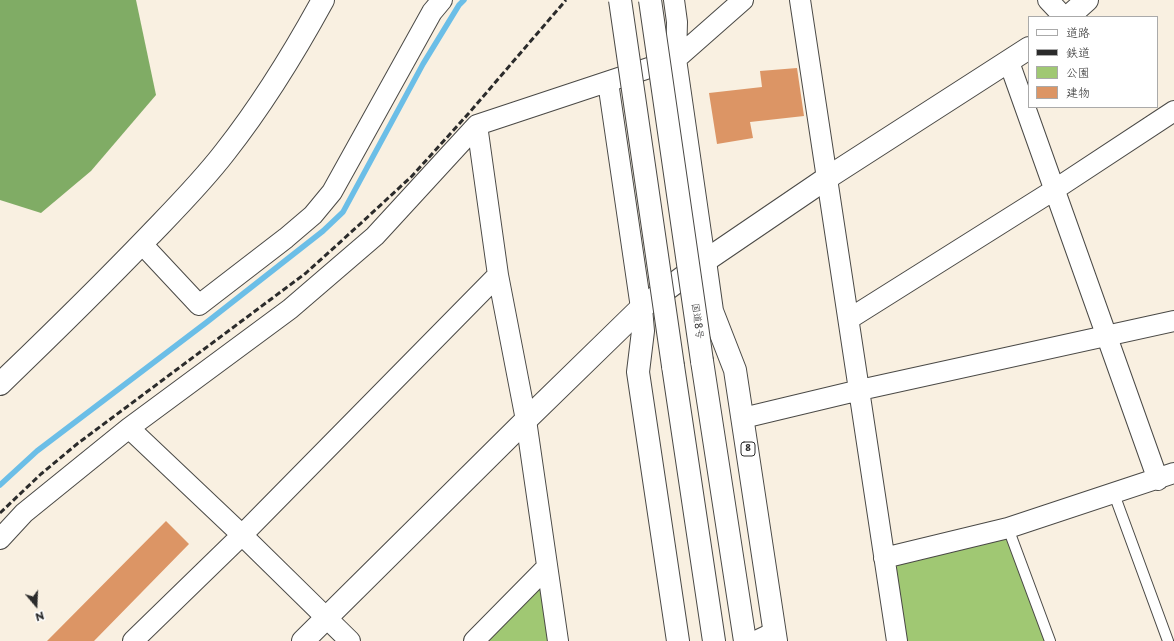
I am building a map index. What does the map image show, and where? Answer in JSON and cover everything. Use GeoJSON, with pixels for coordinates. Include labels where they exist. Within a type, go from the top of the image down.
{"type":"FeatureCollection","features":[{"type":"Feature","properties":{"kind":"main road"},"geometry":{"type":"LineString","coordinates":[[0,384],[102,285],[190,194],[225,152],[259,106],[323,0]]}},
{"type":"Feature","properties":{"kind":"main road"},"geometry":{"type":"LineString","coordinates":[[620,0],[714,641]]}},
{"type":"Feature","properties":{"kind":"main road","name":"国道8号"},"geometry":{"type":"LineString","coordinates":[[650,0],[702,361],[745,641]]}},
{"type":"Feature","properties":{"kind":"main road"},"geometry":{"type":"LineString","coordinates":[[1069,16],[1087,0]]}},
{"type":"Feature","properties":{"kind":"main road"},"geometry":{"type":"LineString","coordinates":[[304,641],[641,308],[705,261],[828,178],[1028,49]]}},
{"type":"Feature","properties":{"kind":"main road","name":"8"},"geometry":{"type":"LineString","coordinates":[[705,261],[712,311],[735,370],[743,418],[769,638]]}},
{"type":"Feature","properties":{"kind":"main road"},"geometry":{"type":"LineString","coordinates":[[641,308],[643,331],[638,372],[678,641]]}},
{"type":"Feature","properties":{"kind":"street"},"geometry":{"type":"LineString","coordinates":[[142,244],[199,305],[286,238],[313,215],[332,192],[432,12],[442,0]]}},
{"type":"Feature","properties":{"kind":"street"},"geometry":{"type":"LineString","coordinates":[[674,0],[677,22],[676,58],[705,261]]}},
{"type":"Feature","properties":{"kind":"street"},"geometry":{"type":"LineString","coordinates":[[0,539],[24,513],[129,428],[290,309],[375,236],[477,125],[676,58],[743,0]]}},
{"type":"Feature","properties":{"kind":"street"},"geometry":{"type":"LineString","coordinates":[[800,0],[897,641]]}},
{"type":"Feature","properties":{"kind":"street"},"geometry":{"type":"LineString","coordinates":[[1048,0],[1063,16]]}},
{"type":"Feature","properties":{"kind":"street"},"geometry":{"type":"LineString","coordinates":[[884,558],[1008,528],[1166,476],[1106,336],[1009,62]]}},
{"type":"Feature","properties":{"kind":"street"},"geometry":{"type":"LineString","coordinates":[[608,82],[641,308]]}},
{"type":"Feature","properties":{"kind":"street"},"geometry":{"type":"LineString","coordinates":[[849,319],[1054,190],[1174,111]]}},
{"type":"Feature","properties":{"kind":"street"},"geometry":{"type":"LineString","coordinates":[[477,125],[498,274],[526,420],[558,641]]}},
{"type":"Feature","properties":{"kind":"street"},"geometry":{"type":"LineString","coordinates":[[133,641],[242,535],[498,274]]}},
{"type":"Feature","properties":{"kind":"street"},"geometry":{"type":"LineString","coordinates":[[743,418],[860,390],[1174,321]]}},
{"type":"Feature","properties":{"kind":"street"},"geometry":{"type":"LineString","coordinates":[[129,428],[242,535],[350,641]]}},
{"type":"Feature","properties":{"kind":"street"},"geometry":{"type":"LineString","coordinates":[[474,641],[547,567]]}},
{"type":"Feature","properties":{"kind":"lane"},"geometry":{"type":"LineString","coordinates":[[1114,494],[1168,641]]}},
{"type":"Feature","properties":{"kind":"lane"},"geometry":{"type":"LineString","coordinates":[[1008,528],[1050,641]]}},
{"type":"Feature","properties":{"kind":"green space"},"geometry":{"type":"Polygon","coordinates":[[[0,0],[136,0],[156,95],[91,171],[41,213],[0,200],[0,0]]]}},
{"type":"Feature","properties":{"kind":"green space"},"geometry":{"type":"Polygon","coordinates":[[[1008,528],[1047,641],[900,641],[885,565],[1008,528]]]}},
{"type":"Feature","properties":{"kind":"green space"},"geometry":{"type":"Polygon","coordinates":[[[547,567],[558,641],[474,641],[547,567]]]}},
{"type":"Feature","properties":{"kind":"building"},"geometry":{"type":"Polygon","coordinates":[[[797,68],[804,116],[750,122],[753,138],[717,144],[709,93],[762,87],[760,71],[797,68]]]}},
{"type":"Feature","properties":{"kind":"building"},"geometry":{"type":"Polygon","coordinates":[[[166,521],[189,544],[94,641],[47,641],[166,521]]]}},
{"type":"Feature","properties":{"kind":"waterway"},"geometry":{"type":"LineString","coordinates":[[0,485],[37,451],[207,322],[323,231],[343,212],[423,64],[459,5],[464,0]]}},
{"type":"Feature","properties":{"kind":"railway"},"geometry":{"type":"LineString","coordinates":[[0,513],[41,474],[77,444],[306,273],[359,225],[412,176],[469,113],[566,0]]}}]}
